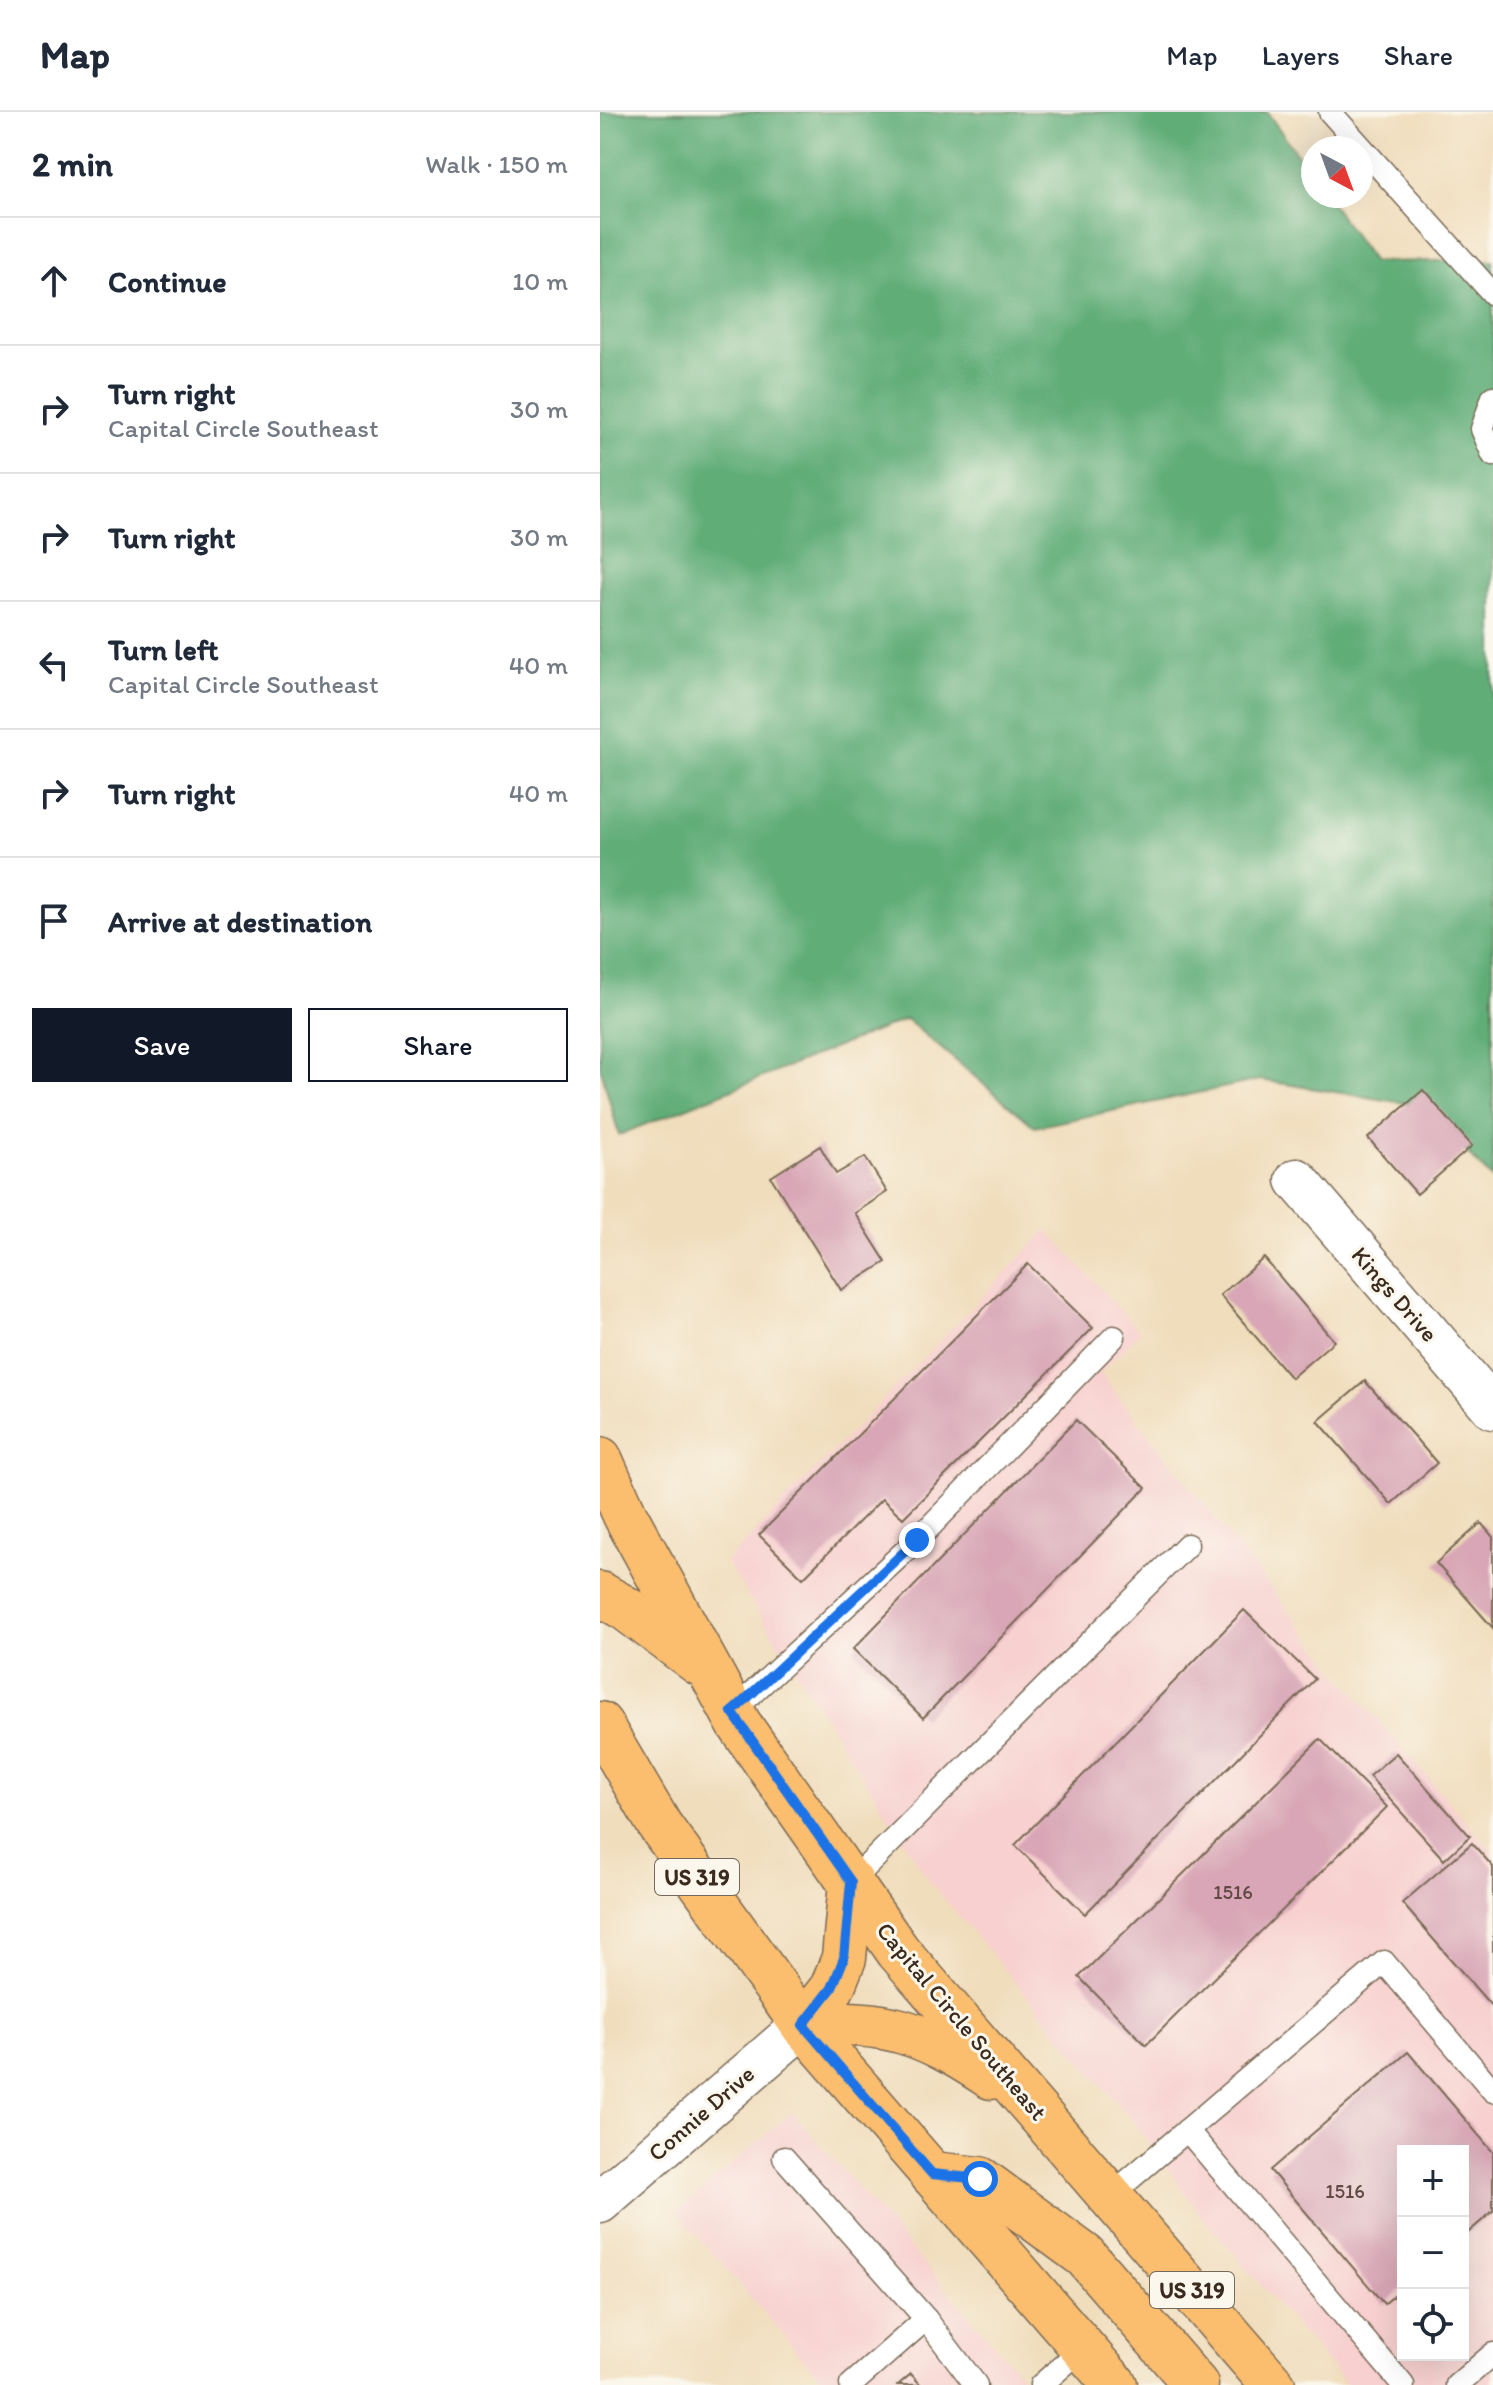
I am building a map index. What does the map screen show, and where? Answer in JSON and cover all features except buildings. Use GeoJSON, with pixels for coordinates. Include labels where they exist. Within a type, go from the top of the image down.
{"type":"FeatureCollection","features":[{"type":"Feature","properties":{"kind":"main road","name":"Capital Circle Southeast"},"geometry":{"type":"LineString","coordinates":[[600,1459],[625,1515],[732,1712],[898,1951],[1273,2385]]}},
{"type":"Feature","properties":{"kind":"main road"},"geometry":{"type":"LineString","coordinates":[[600,1594],[625,1608],[711,1672]]}},
{"type":"Feature","properties":{"kind":"main road","name":"US 319"},"geometry":{"type":"LineString","coordinates":[[600,1724],[660,1826],[803,2025],[1115,2385]]}},
{"type":"Feature","properties":{"kind":"main road"},"geometry":{"type":"LineString","coordinates":[[803,2025],[832,1988],[844,1958],[851,1882]]}},
{"type":"Feature","properties":{"kind":"main road"},"geometry":{"type":"LineString","coordinates":[[803,2025],[858,2022],[903,2030],[952,2051],[1027,2100]]}},
{"type":"Feature","properties":{"kind":"main road"},"geometry":{"type":"LineString","coordinates":[[932,2174],[980,2179],[1085,2256],[1196,2385]]}},
{"type":"Feature","properties":{"kind":"street","name":"Kings Drive"},"geometry":{"type":"LineString","coordinates":[[1297,1180],[1493,1408]]}},
{"type":"Feature","properties":{"kind":"street","name":"Connie Drive"},"geometry":{"type":"LineString","coordinates":[[600,2202],[803,2025]]}},
{"type":"Feature","properties":{"kind":"lane"},"geometry":{"type":"LineString","coordinates":[[1330,112],[1493,294]]}},
{"type":"Feature","properties":{"kind":"lane"},"geometry":{"type":"LineString","coordinates":[[1493,397],[1482,429],[1493,455]]}},
{"type":"Feature","properties":{"kind":"lane"},"geometry":{"type":"LineString","coordinates":[[732,1712],[917,1540],[1114,1337]]}},
{"type":"Feature","properties":{"kind":"lane"},"geometry":{"type":"LineString","coordinates":[[851,1882],[1187,1545]]}},
{"type":"Feature","properties":{"kind":"lane"},"geometry":{"type":"LineString","coordinates":[[1110,2196],[1384,1962],[1493,2091]]}},
{"type":"Feature","properties":{"kind":"lane"},"geometry":{"type":"LineString","coordinates":[[1187,2130],[1403,2385]]}},
{"type":"Feature","properties":{"kind":"lane"},"geometry":{"type":"LineString","coordinates":[[784,2158],[926,2319],[976,2385]]}},
{"type":"Feature","properties":{"kind":"lane"},"geometry":{"type":"LineString","coordinates":[[851,2385],[926,2319]]}},
{"type":"Feature","properties":{"kind":"lane"},"geometry":{"type":"LineString","coordinates":[[1041,2385],[1083,2348]]}},
{"type":"Feature","properties":{"kind":"lane"},"geometry":{"type":"LineString","coordinates":[[1457,2385],[1493,2354]]}},
{"type":"Feature","properties":{"kind":"shaded area"},"geometry":{"type":"Polygon","coordinates":[[[1047,1230],[1140,1332],[1100,1373],[1345,1682],[1493,1853],[1493,2385],[1347,2385],[1203,2218],[1137,2126],[930,1882],[726,1562],[1047,1230]]]}},
{"type":"Feature","properties":{"kind":"shaded area"},"geometry":{"type":"Polygon","coordinates":[[[792,2112],[1029,2385],[821,2385],[822,2380],[677,2212],[792,2112]]]}},
{"type":"Feature","properties":{"kind":"green space"},"geometry":{"type":"Polygon","coordinates":[[[600,112],[1267,112],[1301,160],[1301,208],[1335,208],[1373,262],[1493,260],[1493,1180],[1423,1106],[1260,1080],[1035,1127],[906,1019],[619,1135],[600,1066],[600,112]]]}},
{"type":"Feature","properties":{"kind":"route"},"geometry":{"type":"LineString","coordinates":[[917,1540],[732,1712],[851,1882],[844,1958],[832,1988],[803,2025],[932,2174],[980,2179]]}}]}
